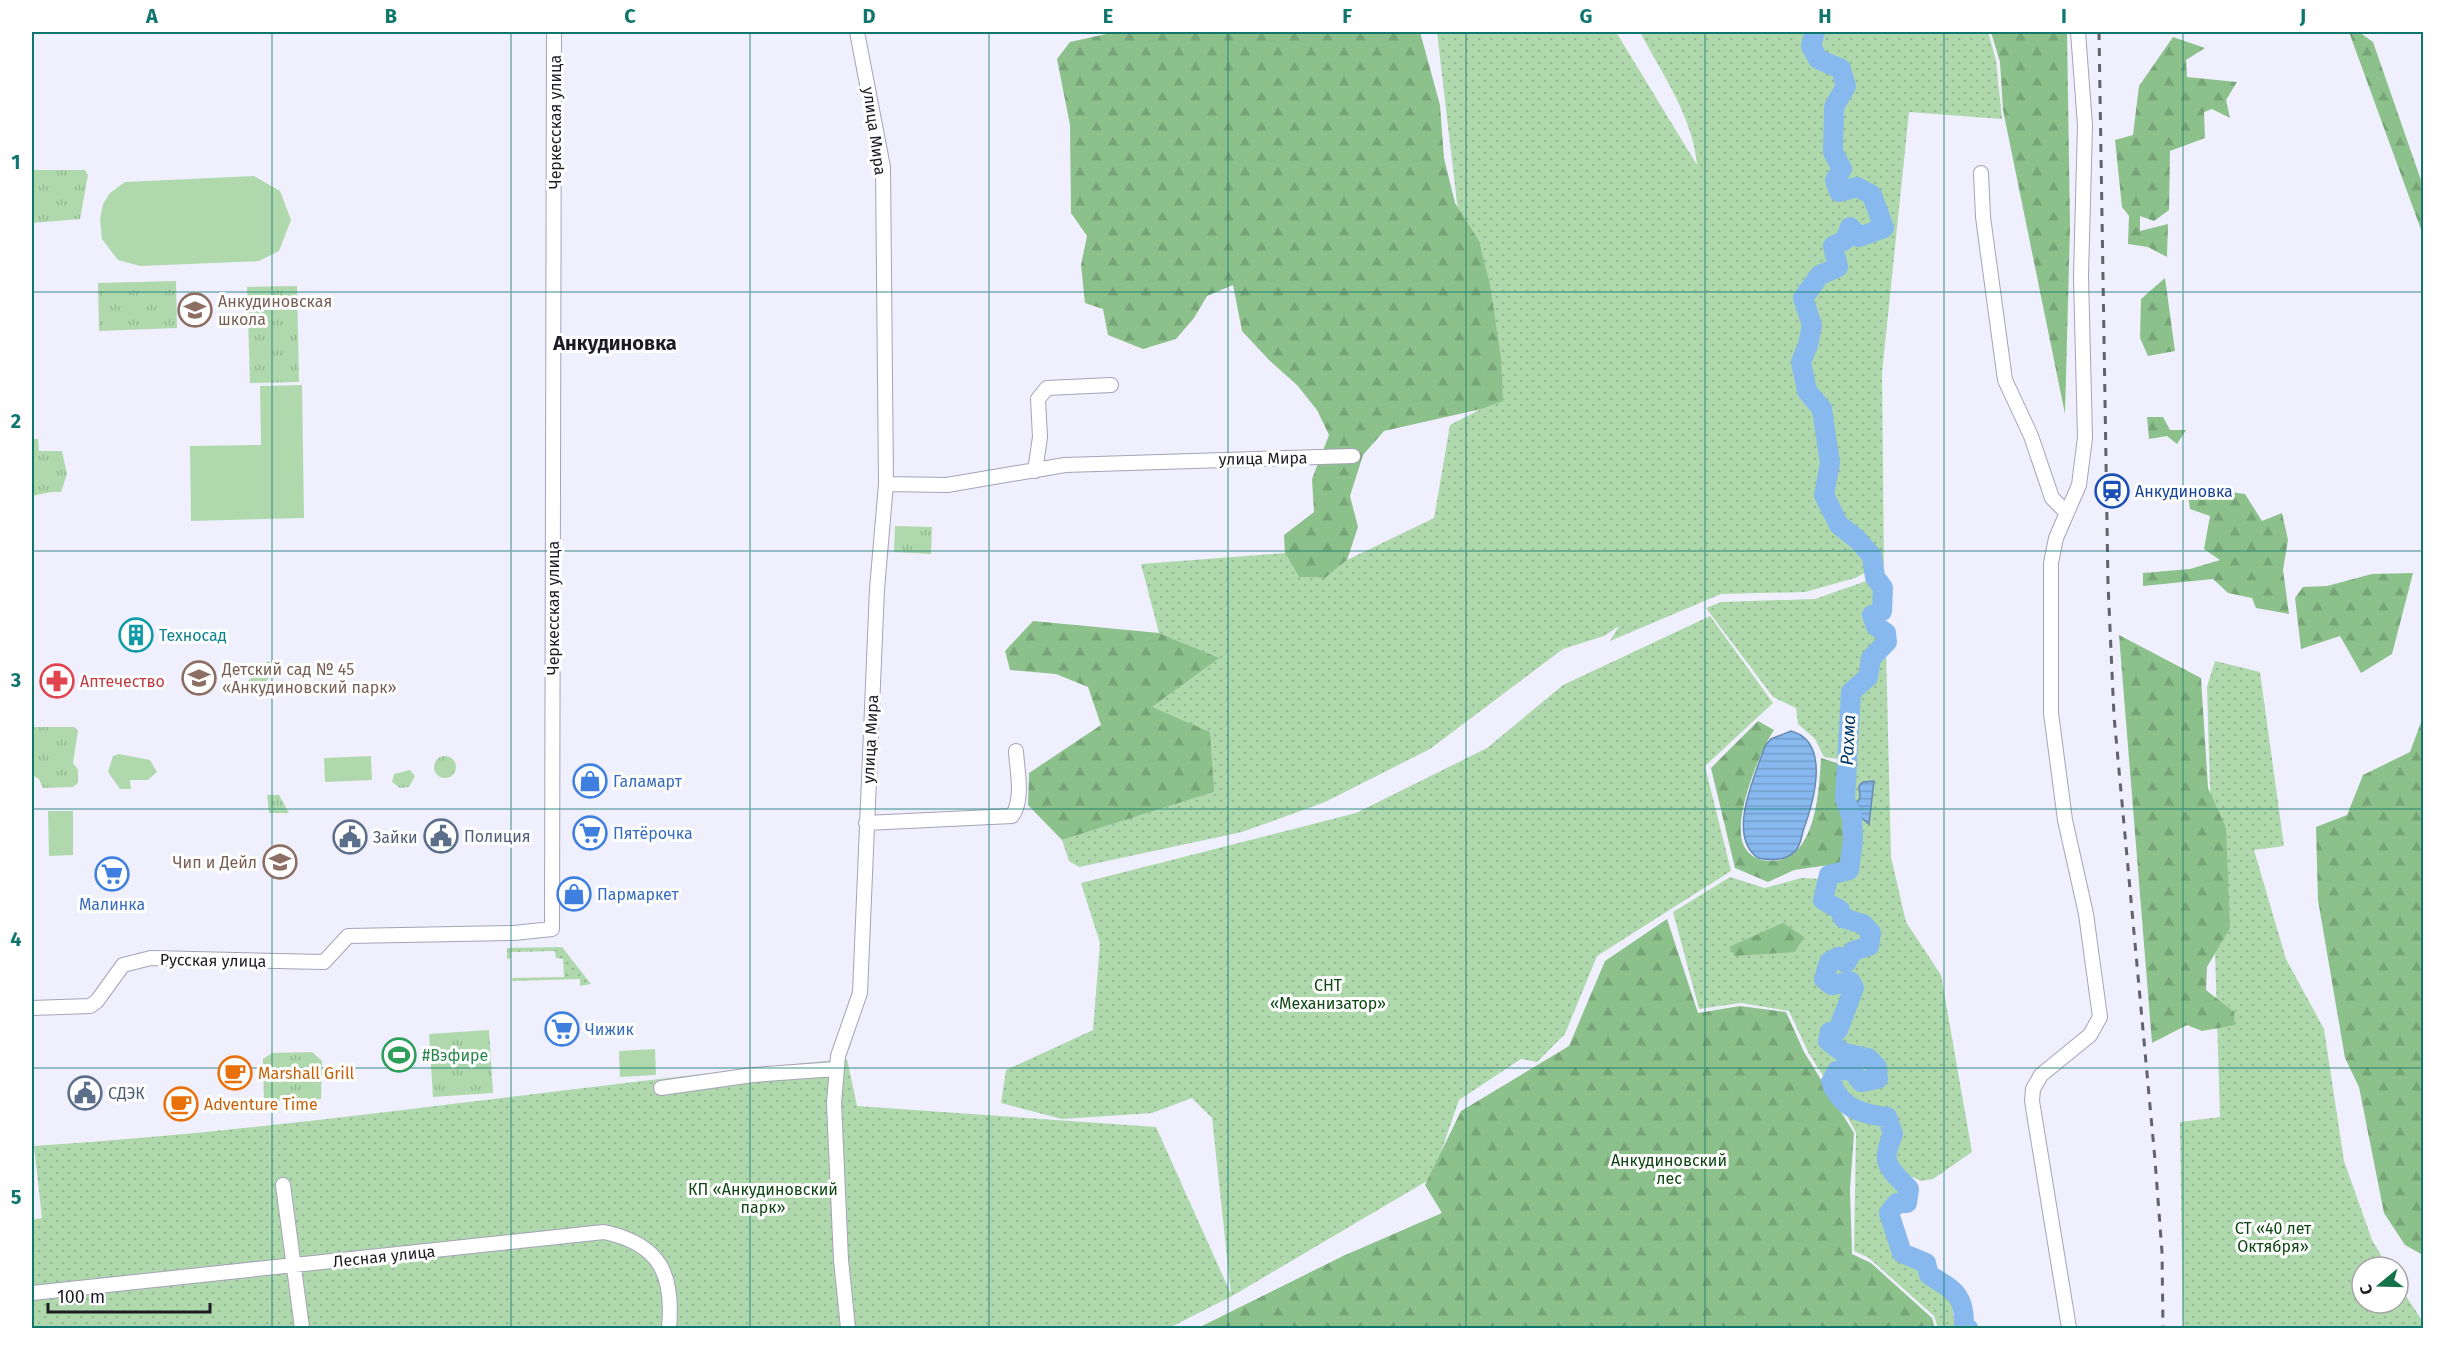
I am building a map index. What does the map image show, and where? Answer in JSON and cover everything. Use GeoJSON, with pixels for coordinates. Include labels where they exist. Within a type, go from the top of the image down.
{"type":"FeatureCollection","features":[{"type":"Feature","properties":{"kind":"street","name":"Черкесская улица"},"geometry":{"type":"LineString","coordinates":[[309,962],[324,962],[348,936],[514,933],[552,928],[554,32]]}},
{"type":"Feature","properties":{"kind":"street","name":"улица Мира"},"geometry":{"type":"LineString","coordinates":[[848,1329],[841,1260],[842,1240],[834,1103],[836,1069],[860,993],[877,589],[886,484],[883,167],[857,32]]}},
{"type":"Feature","properties":{"kind":"street"},"geometry":{"type":"LineString","coordinates":[[2069,1329],[2032,1101],[2033,1089],[2041,1075],[2090,1035],[2100,1017],[2086,914],[2066,820],[2051,713],[2051,563],[2056,538],[2079,485],[2085,438],[2081,276],[2085,125],[2078,32]]}},
{"type":"Feature","properties":{"kind":"street"},"geometry":{"type":"LineString","coordinates":[[1981,174],[1983,217],[2005,380],[2031,435],[2052,498],[2067,513]]}},
{"type":"Feature","properties":{"kind":"street"},"geometry":{"type":"LineString","coordinates":[[1035,471],[1040,437],[1038,399],[1042,392],[1047,388],[1111,385]]}},
{"type":"Feature","properties":{"kind":"street","name":"улица Мира"},"geometry":{"type":"LineString","coordinates":[[886,484],[947,485],[1065,465],[1353,456]]}},
{"type":"Feature","properties":{"kind":"street"},"geometry":{"type":"LineString","coordinates":[[866,823],[1012,816],[1016,810],[1018,796],[1016,751]]}},
{"type":"Feature","properties":{"kind":"street","name":"Русская улица"},"geometry":{"type":"LineString","coordinates":[[32,1008],[90,1006],[97,1002],[123,965],[151,958],[309,962]]}},
{"type":"Feature","properties":{"kind":"street"},"geometry":{"type":"LineString","coordinates":[[661,1088],[753,1075],[836,1069]]}},
{"type":"Feature","properties":{"kind":"street"},"geometry":{"type":"LineString","coordinates":[[283,1185],[302,1329]]}},
{"type":"Feature","properties":{"kind":"street","name":"Лесная улица"},"geometry":{"type":"LineString","coordinates":[[32,1293],[604,1232],[627,1237],[646,1248],[660,1263],[672,1297],[669,1329]]}},
{"type":"Feature","properties":{"kind":"green space"},"geometry":{"type":"Polygon","coordinates":[[[1115,32],[1420,32],[1440,105],[1444,158],[1455,203],[1479,241],[1490,285],[1501,358],[1503,401],[1481,409],[1384,431],[1363,455],[1350,496],[1358,527],[1347,560],[1325,578],[1299,577],[1285,553],[1284,535],[1314,512],[1312,479],[1329,435],[1317,410],[1297,385],[1242,331],[1233,285],[1207,296],[1194,318],[1176,339],[1143,349],[1108,335],[1103,309],[1085,303],[1081,265],[1087,236],[1071,213],[1070,125],[1057,59],[1070,42],[1115,32]]]}},
{"type":"Feature","properties":{"kind":"green space"},"geometry":{"type":"Polygon","coordinates":[[[1437,32],[1616,32],[1697,165],[1690,130],[1683,113],[1640,32],[1812,32],[1808,46],[1815,62],[1839,72],[1842,85],[1831,116],[1831,148],[1838,169],[1832,179],[1838,195],[1857,192],[1868,198],[1879,226],[1860,233],[1848,224],[1843,238],[1830,245],[1835,265],[1816,273],[1800,296],[1809,326],[1797,361],[1804,391],[1820,410],[1827,463],[1821,495],[1836,527],[1856,543],[1868,557],[1871,570],[1855,578],[1805,592],[1721,594],[1610,641],[1619,626],[1604,636],[1563,649],[1430,749],[1325,802],[1242,832],[1079,867],[1069,861],[1062,840],[1214,792],[1151,707],[1218,658],[1159,633],[1141,564],[1285,553],[1299,577],[1325,578],[1347,560],[1434,518],[1450,425],[1481,409],[1437,32]]]}},
{"type":"Feature","properties":{"kind":"green space"},"geometry":{"type":"Polygon","coordinates":[[[1819,32],[1988,32],[1996,60],[2002,119],[1909,112],[1882,373],[1884,566],[1878,569],[1875,555],[1859,536],[1842,523],[1828,495],[1833,462],[1826,407],[1810,389],[1804,362],[1812,344],[1814,324],[1806,299],[1822,277],[1841,269],[1837,248],[1847,243],[1850,235],[1860,240],[1889,228],[1874,192],[1857,183],[1841,189],[1838,181],[1846,169],[1837,138],[1838,118],[1849,87],[1843,66],[1822,57],[1815,45],[1819,32]]]}},
{"type":"Feature","properties":{"kind":"green space"},"geometry":{"type":"Polygon","coordinates":[[[1991,32],[2067,32],[2070,227],[2065,414],[2003,110],[2000,62],[1991,32]]]}},
{"type":"Feature","properties":{"kind":"green space"},"geometry":{"type":"Polygon","coordinates":[[[2349,32],[2359,32],[2373,42],[2423,186],[2423,235],[2349,32]]]}},
{"type":"Feature","properties":{"kind":"green space"},"geometry":{"type":"Polygon","coordinates":[[[2173,37],[2205,48],[2186,60],[2187,77],[2237,82],[2226,100],[2230,118],[2212,109],[2204,112],[2205,138],[2170,151],[2169,210],[2154,221],[2140,216],[2140,231],[2168,224],[2167,257],[2148,247],[2128,244],[2129,216],[2122,207],[2115,140],[2133,135],[2139,86],[2173,37]]]}},
{"type":"Feature","properties":{"kind":"green space"},"geometry":{"type":"Polygon","coordinates":[[[32,170],[85,170],[88,175],[80,219],[32,223],[32,170]]]}},
{"type":"Feature","properties":{"kind":"green space"},"geometry":{"type":"Polygon","coordinates":[[[254,176],[280,191],[291,220],[279,251],[259,261],[140,266],[118,260],[102,239],[100,219],[103,204],[110,193],[125,182],[254,176]]]}},
{"type":"Feature","properties":{"kind":"green space"},"geometry":{"type":"Polygon","coordinates":[[[2165,278],[2175,351],[2148,356],[2140,338],[2141,299],[2165,278]]]}},
{"type":"Feature","properties":{"kind":"green space"},"geometry":{"type":"Polygon","coordinates":[[[176,281],[177,328],[99,331],[98,283],[176,281]]]}},
{"type":"Feature","properties":{"kind":"green space"},"geometry":{"type":"Polygon","coordinates":[[[297,286],[299,382],[250,383],[247,287],[297,286]]]}},
{"type":"Feature","properties":{"kind":"green space"},"geometry":{"type":"Polygon","coordinates":[[[302,385],[304,518],[191,521],[190,446],[261,445],[260,386],[302,385]]]}},
{"type":"Feature","properties":{"kind":"green space"},"geometry":{"type":"Polygon","coordinates":[[[2147,417],[2163,417],[2170,430],[2186,430],[2177,444],[2167,436],[2149,439],[2147,417]]]}},
{"type":"Feature","properties":{"kind":"green space"},"geometry":{"type":"Polygon","coordinates":[[[32,439],[38,439],[39,451],[62,451],[67,474],[61,492],[32,496],[32,439]]]}},
{"type":"Feature","properties":{"kind":"green space"},"geometry":{"type":"Polygon","coordinates":[[[2210,489],[2245,494],[2262,521],[2282,513],[2288,540],[2283,570],[2289,614],[2256,608],[2252,598],[2228,593],[2213,579],[2143,586],[2143,573],[2190,569],[2220,560],[2204,549],[2210,516],[2190,509],[2188,496],[2210,489]]]}},
{"type":"Feature","properties":{"kind":"green space"},"geometry":{"type":"Polygon","coordinates":[[[895,526],[932,527],[931,554],[894,552],[895,526]]]}},
{"type":"Feature","properties":{"kind":"green space"},"geometry":{"type":"Polygon","coordinates":[[[2413,573],[2392,654],[2361,673],[2340,636],[2301,649],[2295,598],[2303,587],[2327,586],[2372,574],[2413,573]]]}},
{"type":"Feature","properties":{"kind":"green space"},"geometry":{"type":"Polygon","coordinates":[[[1872,579],[1879,589],[1878,608],[1870,614],[1873,626],[1881,635],[1880,643],[1868,658],[1865,677],[1848,692],[1843,760],[1824,757],[1815,739],[1798,724],[1796,708],[1773,697],[1706,608],[1721,602],[1815,599],[1872,579]]]}},
{"type":"Feature","properties":{"kind":"green space"},"geometry":{"type":"Polygon","coordinates":[[[1710,616],[1773,703],[1705,766],[1731,871],[1597,956],[1565,1034],[1537,1062],[1521,1059],[1459,1100],[1432,1178],[1232,1296],[1169,1328],[32,1328],[32,1220],[42,1218],[34,1146],[238,1129],[847,1059],[857,1106],[1156,1127],[1231,1294],[1212,1118],[1192,1098],[1152,1113],[1062,1119],[1001,1103],[1006,1070],[1093,1030],[1100,943],[1081,883],[1356,813],[1487,748],[1563,685],[1710,616]]]}},
{"type":"Feature","properties":{"kind":"green space"},"geometry":{"type":"Polygon","coordinates":[[[1033,621],[1159,633],[1219,658],[1152,707],[1210,732],[1214,792],[1062,840],[1028,805],[1029,773],[1101,725],[1088,687],[1056,674],[1010,670],[1005,651],[1033,621]]]}},
{"type":"Feature","properties":{"kind":"green space"},"geometry":{"type":"Polygon","coordinates":[[[2119,635],[2201,678],[2208,788],[2226,828],[2230,928],[2207,967],[2206,990],[2234,1012],[2235,1025],[2202,1031],[2187,1025],[2152,1043],[2119,635]]]}},
{"type":"Feature","properties":{"kind":"green space"},"geometry":{"type":"Polygon","coordinates":[[[1886,650],[1891,857],[1906,922],[1941,975],[1972,1152],[1933,1179],[1921,1181],[1894,1169],[1890,1154],[1899,1133],[1891,1113],[1861,1109],[1839,1089],[1842,1077],[1850,1076],[1860,1088],[1882,1081],[1880,1069],[1871,1056],[1851,1049],[1836,1038],[1841,1034],[1858,989],[1852,978],[1830,977],[1839,963],[1849,967],[1857,956],[1871,949],[1874,937],[1871,925],[1846,914],[1842,906],[1827,897],[1835,878],[1852,872],[1855,820],[1850,798],[1856,694],[1870,681],[1874,660],[1886,650]]]}},
{"type":"Feature","properties":{"kind":"green space"},"geometry":{"type":"Polygon","coordinates":[[[268,661],[270,662],[270,677],[258,690],[243,690],[242,687],[268,661]]]}},
{"type":"Feature","properties":{"kind":"green space","name":"СТ «40 лет Октября»"},"geometry":{"type":"Polygon","coordinates":[[[2215,661],[2260,672],[2284,846],[2254,850],[2286,959],[2324,1029],[2344,1161],[2372,1240],[2381,1255],[2350,1255],[2350,1315],[2410,1315],[2410,1302],[2423,1322],[2423,1328],[2183,1328],[2180,1122],[2220,1117],[2207,687],[2215,661]]]}},
{"type":"Feature","properties":{"kind":"green space"},"geometry":{"type":"Polygon","coordinates":[[[2423,717],[2423,1255],[2405,1245],[2384,1213],[2359,1087],[2345,1058],[2318,900],[2316,827],[2347,815],[2363,775],[2410,752],[2423,717]]]}},
{"type":"Feature","properties":{"kind":"green space"},"geometry":{"type":"Polygon","coordinates":[[[1758,721],[1774,730],[1755,769],[1744,804],[1741,835],[1746,850],[1755,857],[1770,861],[1785,858],[1797,850],[1806,838],[1812,823],[1819,789],[1821,758],[1837,763],[1847,837],[1843,863],[1794,870],[1768,882],[1735,868],[1711,768],[1758,721]]]}},
{"type":"Feature","properties":{"kind":"green space"},"geometry":{"type":"Polygon","coordinates":[[[32,727],[74,727],[78,731],[73,763],[78,770],[78,783],[73,787],[43,788],[39,779],[32,775],[32,727]]]}},
{"type":"Feature","properties":{"kind":"green space"},"geometry":{"type":"Polygon","coordinates":[[[119,754],[150,760],[157,772],[148,780],[130,780],[131,789],[120,789],[108,772],[113,756],[119,754]]]}},
{"type":"Feature","properties":{"kind":"green space"},"geometry":{"type":"Polygon","coordinates":[[[371,756],[372,780],[325,782],[324,758],[371,756]]]}},
{"type":"Feature","properties":{"kind":"green space"},"geometry":{"type":"Polygon","coordinates":[[[445,756],[453,759],[456,767],[453,775],[445,778],[437,775],[434,767],[437,759],[445,756]]]}},
{"type":"Feature","properties":{"kind":"green space"},"geometry":{"type":"Polygon","coordinates":[[[410,770],[415,776],[409,787],[400,788],[392,782],[394,774],[410,770]]]}},
{"type":"Feature","properties":{"kind":"green space"},"geometry":{"type":"Polygon","coordinates":[[[267,795],[279,795],[289,813],[269,813],[267,795]]]}},
{"type":"Feature","properties":{"kind":"green space"},"geometry":{"type":"Polygon","coordinates":[[[48,811],[73,811],[73,855],[49,856],[48,811]]]}},
{"type":"Feature","properties":{"kind":"green space"},"geometry":{"type":"Polygon","coordinates":[[[1730,877],[1765,888],[1801,878],[1824,879],[1821,903],[1843,922],[1864,931],[1863,943],[1851,947],[1847,955],[1837,951],[1828,958],[1819,979],[1825,987],[1848,989],[1835,1026],[1827,1028],[1823,1040],[1836,1054],[1863,1063],[1869,1071],[1863,1075],[1850,1063],[1832,1067],[1825,1079],[1808,1052],[1789,1011],[1741,1003],[1699,1009],[1673,912],[1730,877]]]}},
{"type":"Feature","properties":{"kind":"green space","name":"Анкудиновский лес"},"geometry":{"type":"Polygon","coordinates":[[[1667,919],[1698,1013],[1740,1006],[1786,1012],[1804,1052],[1854,1133],[1850,1189],[1852,1254],[1871,1263],[1932,1318],[1935,1328],[1198,1328],[1343,1256],[1442,1213],[1425,1185],[1461,1111],[1569,1046],[1605,961],[1667,919]]]}},
{"type":"Feature","properties":{"kind":"green space"},"geometry":{"type":"Polygon","coordinates":[[[1783,923],[1804,937],[1795,952],[1735,956],[1729,947],[1783,923]]]}},
{"type":"Feature","properties":{"kind":"green space"},"geometry":{"type":"Polygon","coordinates":[[[562,947],[591,984],[580,986],[580,979],[513,981],[512,978],[564,977],[563,959],[556,958],[555,951],[511,952],[511,958],[507,959],[507,948],[562,947]]]}},
{"type":"Feature","properties":{"kind":"green space"},"geometry":{"type":"Polygon","coordinates":[[[489,1030],[493,1093],[433,1097],[429,1034],[489,1030]]]}},
{"type":"Feature","properties":{"kind":"green space"},"geometry":{"type":"Polygon","coordinates":[[[655,1049],[656,1075],[620,1077],[619,1051],[655,1049]]]}},
{"type":"Feature","properties":{"kind":"green space"},"geometry":{"type":"Polygon","coordinates":[[[312,1052],[322,1061],[321,1099],[264,1101],[263,1059],[272,1053],[312,1052]]]}},
{"type":"Feature","properties":{"kind":"green space"},"geometry":{"type":"Polygon","coordinates":[[[1840,1103],[1866,1121],[1885,1123],[1886,1135],[1882,1166],[1885,1172],[1903,1189],[1904,1200],[1894,1201],[1884,1211],[1899,1256],[1922,1267],[1927,1279],[1950,1291],[1955,1328],[1938,1328],[1934,1316],[1869,1258],[1854,1251],[1856,1133],[1840,1103]]]}},
{"type":"Feature","properties":{"kind":"water"},"geometry":{"type":"Polygon","coordinates":[[[1791,731],[1804,737],[1812,747],[1816,775],[1811,806],[1800,842],[1793,853],[1779,859],[1758,858],[1749,848],[1744,835],[1746,805],[1750,789],[1765,746],[1771,739],[1791,731]]]}},
{"type":"Feature","properties":{"kind":"water"},"geometry":{"type":"Polygon","coordinates":[[[1874,781],[1869,824],[1857,814],[1855,807],[1860,797],[1859,786],[1863,782],[1874,781]]]}},
{"type":"Feature","properties":{"kind":"waterway","name":"Рахма"},"geometry":{"type":"LineString","coordinates":[[1815,32],[1811,46],[1818,59],[1841,69],[1846,86],[1834,107],[1833,152],[1842,169],[1835,180],[1839,192],[1857,187],[1872,195],[1884,228],[1859,237],[1850,227],[1845,240],[1833,246],[1838,267],[1820,275],[1803,298],[1812,325],[1808,345],[1801,362],[1807,391],[1822,409],[1830,463],[1824,495],[1839,525],[1857,539],[1872,556],[1875,577],[1883,588],[1882,611],[1872,615],[1876,626],[1886,633],[1887,642],[1871,658],[1868,677],[1851,692],[1845,799],[1852,818],[1853,840],[1849,870],[1829,875],[1823,900],[1840,910],[1843,918],[1863,924],[1871,933],[1869,946],[1853,951],[1846,963],[1838,957],[1829,962],[1824,979],[1831,985],[1851,982],[1854,988],[1838,1030],[1830,1032],[1828,1041],[1844,1053],[1868,1058],[1877,1067],[1878,1079],[1861,1082],[1851,1069],[1837,1071],[1831,1082],[1846,1104],[1869,1114],[1887,1117],[1893,1134],[1887,1152],[1888,1164],[1909,1189],[1907,1203],[1897,1203],[1889,1213],[1902,1253],[1926,1263],[1929,1275],[1957,1295],[1963,1307],[1964,1326],[1968,1328]]}},
{"type":"Feature","properties":{"kind":"railway"},"geometry":{"type":"LineString","coordinates":[[2099,32],[2108,584],[2114,716],[2155,1160],[2162,1252],[2163,1328]]}},
{"type":"Feature","properties":{"kind":"place","name":"Анкудиновская школа"},"geometry":{"type":"Point","coordinates":[195,310]}},
{"type":"Feature","properties":{"kind":"place","name":"Анкудиновка"},"geometry":{"type":"Point","coordinates":[2112,491]}},
{"type":"Feature","properties":{"kind":"place","name":"Техносад"},"geometry":{"type":"Point","coordinates":[136,635]}},
{"type":"Feature","properties":{"kind":"place","name":"Детский сад № 45 «Анкудиновский парк»"},"geometry":{"type":"Point","coordinates":[199,678]}},
{"type":"Feature","properties":{"kind":"place","name":"Аптечество"},"geometry":{"type":"Point","coordinates":[57,681]}},
{"type":"Feature","properties":{"kind":"place","name":"Галамарт"},"geometry":{"type":"Point","coordinates":[590,781]}},
{"type":"Feature","properties":{"kind":"place","name":"Пятёрочка"},"geometry":{"type":"Point","coordinates":[590,833]}},
{"type":"Feature","properties":{"kind":"place","name":"Полиция"},"geometry":{"type":"Point","coordinates":[441,836]}},
{"type":"Feature","properties":{"kind":"place","name":"Зайки"},"geometry":{"type":"Point","coordinates":[350,837]}},
{"type":"Feature","properties":{"kind":"place","name":"Чип и Дейл"},"geometry":{"type":"Point","coordinates":[280,862]}},
{"type":"Feature","properties":{"kind":"place","name":"Малинка"},"geometry":{"type":"Point","coordinates":[112,874]}},
{"type":"Feature","properties":{"kind":"place","name":"Пармаркет"},"geometry":{"type":"Point","coordinates":[574,894]}},
{"type":"Feature","properties":{"kind":"place","name":"Чижик"},"geometry":{"type":"Point","coordinates":[562,1029]}},
{"type":"Feature","properties":{"kind":"place","name":"#Вэфире"},"geometry":{"type":"Point","coordinates":[399,1055]}},
{"type":"Feature","properties":{"kind":"place","name":"Marshall Grill"},"geometry":{"type":"Point","coordinates":[235,1073]}},
{"type":"Feature","properties":{"kind":"place","name":"СДЭК"},"geometry":{"type":"Point","coordinates":[85,1093]}},
{"type":"Feature","properties":{"kind":"place","name":"Adventure Time"},"geometry":{"type":"Point","coordinates":[181,1104]}},
{"type":"Feature","properties":{"kind":"district","name":"Анкудиновка"},"geometry":{"type":"Point","coordinates":[615,343]}},
{"type":"Feature","properties":{"kind":"park label","name":"СНТ «Механизатор»"},"geometry":{"type":"Point","coordinates":[1328,994]}},
{"type":"Feature","properties":{"kind":"park label","name":"КП «Анкудиновский парк»"},"geometry":{"type":"Point","coordinates":[763,1198]}}]}
